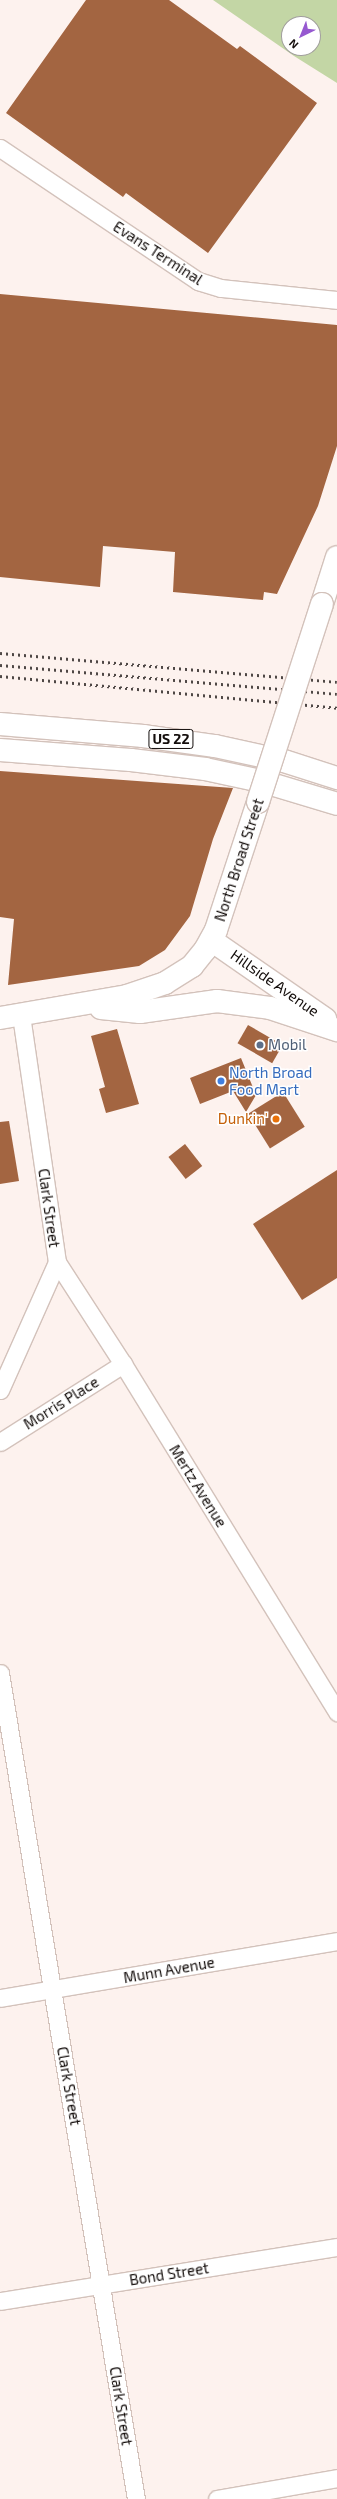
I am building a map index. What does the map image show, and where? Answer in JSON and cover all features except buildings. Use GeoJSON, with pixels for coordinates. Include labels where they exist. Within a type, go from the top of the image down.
{"type":"FeatureCollection","features":[{"type":"Feature","properties":{"kind":"main road","name":"North Broad Street"},"geometry":{"type":"LineString","coordinates":[[10,1016],[78,1006],[127,996],[165,983],[192,966],[211,940],[258,802],[337,557]]}},
{"type":"Feature","properties":{"kind":"main road","name":"US 22"},"geometry":{"type":"LineString","coordinates":[[0,724],[144,736],[215,746],[284,761],[337,778]]}},
{"type":"Feature","properties":{"kind":"main road","name":"US 22"},"geometry":{"type":"LineString","coordinates":[[0,750],[131,760],[205,769],[261,781],[337,804]]}},
{"type":"Feature","properties":{"kind":"main road","name":"Hillside Avenue"},"geometry":{"type":"LineString","coordinates":[[211,940],[303,1001],[337,1029]]}},
{"type":"Feature","properties":{"kind":"main road"},"geometry":{"type":"LineString","coordinates":[[78,1006],[140,1012],[217,1001],[270,1008],[337,1029]]}},
{"type":"Feature","properties":{"kind":"street","name":"Evans Terminal"},"geometry":{"type":"LineString","coordinates":[[0,148],[198,280],[221,288],[337,300]]}},
{"type":"Feature","properties":{"kind":"street","name":"Clark Street"},"geometry":{"type":"LineString","coordinates":[[0,1390],[58,1262],[10,1016]]}},
{"type":"Feature","properties":{"kind":"street","name":"Mertz Avenue"},"geometry":{"type":"LineString","coordinates":[[58,1262],[123,1364],[337,1712]]}},
{"type":"Feature","properties":{"kind":"street","name":"Morris Place"},"geometry":{"type":"LineString","coordinates":[[0,1442],[123,1364]]}},
{"type":"Feature","properties":{"kind":"street","name":"Clark Street"},"geometry":{"type":"LineString","coordinates":[[0,1673],[136,2499]]}},
{"type":"Feature","properties":{"kind":"street","name":"Munn Avenue"},"geometry":{"type":"LineString","coordinates":[[0,1998],[337,1941]]}},
{"type":"Feature","properties":{"kind":"street","name":"Bond Street"},"geometry":{"type":"LineString","coordinates":[[0,2301],[102,2286],[337,2247]]}},
{"type":"Feature","properties":{"kind":"street"},"geometry":{"type":"LineString","coordinates":[[216,2499],[337,2478]]}},
{"type":"Feature","properties":{"kind":"green space"},"geometry":{"type":"Polygon","coordinates":[[[213,0],[337,0],[337,83],[294,56],[321,56],[321,16],[281,16],[281,47],[213,0]]]}},
{"type":"Feature","properties":{"kind":"railway"},"geometry":{"type":"LineString","coordinates":[[0,653],[337,682]]}},
{"type":"Feature","properties":{"kind":"railway"},"geometry":{"type":"LineString","coordinates":[[0,665],[337,694]]}},
{"type":"Feature","properties":{"kind":"railway"},"geometry":{"type":"LineString","coordinates":[[0,676],[337,708]]}},
{"type":"Feature","properties":{"kind":"place","name":"Mobil"},"geometry":{"type":"Point","coordinates":[260,1045]}},
{"type":"Feature","properties":{"kind":"place","name":"North Broad Food Mart"},"geometry":{"type":"Point","coordinates":[221,1081]}},
{"type":"Feature","properties":{"kind":"place","name":"Dunkin'"},"geometry":{"type":"Point","coordinates":[276,1119]}}]}
